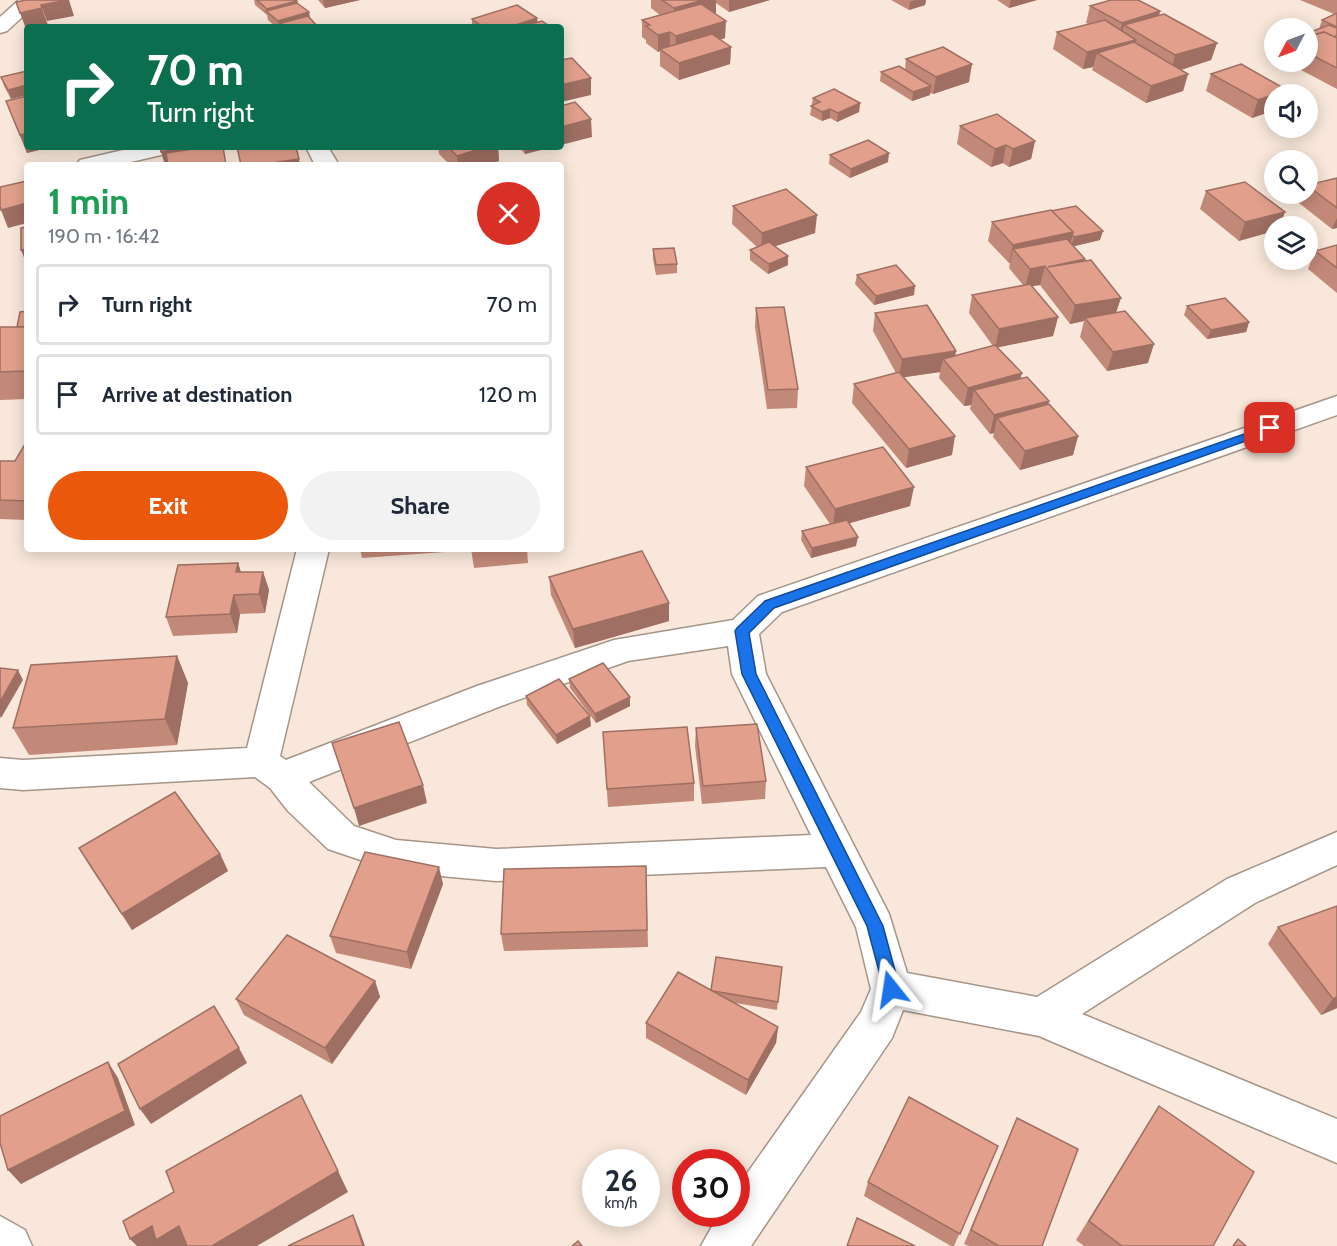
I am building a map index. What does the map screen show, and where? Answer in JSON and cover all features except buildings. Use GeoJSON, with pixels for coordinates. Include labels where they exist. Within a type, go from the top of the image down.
{"type":"FeatureCollection","features":[{"type":"Feature","properties":{"kind":"street"},"geometry":{"type":"LineString","coordinates":[[0,27],[31,0]]}},
{"type":"Feature","properties":{"kind":"street"},"geometry":{"type":"LineString","coordinates":[[101,162],[153,150]]}},
{"type":"Feature","properties":{"kind":"street"},"geometry":{"type":"LineString","coordinates":[[0,773],[23,775],[272,770],[626,649],[742,631],[770,604],[1337,405]]}},
{"type":"Feature","properties":{"kind":"street"},"geometry":{"type":"LineString","coordinates":[[272,770],[312,552]]}},
{"type":"Feature","properties":{"kind":"street"},"geometry":{"type":"LineString","coordinates":[[724,1246],[877,1024],[891,989],[875,926],[749,674],[742,631]]}},
{"type":"Feature","properties":{"kind":"street"},"geometry":{"type":"LineString","coordinates":[[272,770],[341,838],[396,855],[496,865],[837,850]]}},
{"type":"Feature","properties":{"kind":"street"},"geometry":{"type":"LineString","coordinates":[[1041,1017],[1241,891],[1337,848]]}},
{"type":"Feature","properties":{"kind":"street"},"geometry":{"type":"LineString","coordinates":[[891,989],[1041,1017],[1337,1141]]}},
{"type":"Feature","properties":{"kind":"street"},"geometry":{"type":"LineString","coordinates":[[0,1239],[9,1246]]}},
{"type":"Feature","properties":{"kind":"route"},"geometry":{"type":"LineString","coordinates":[[891,989],[875,926],[749,674],[742,631],[770,604],[1270,428]]}}]}
